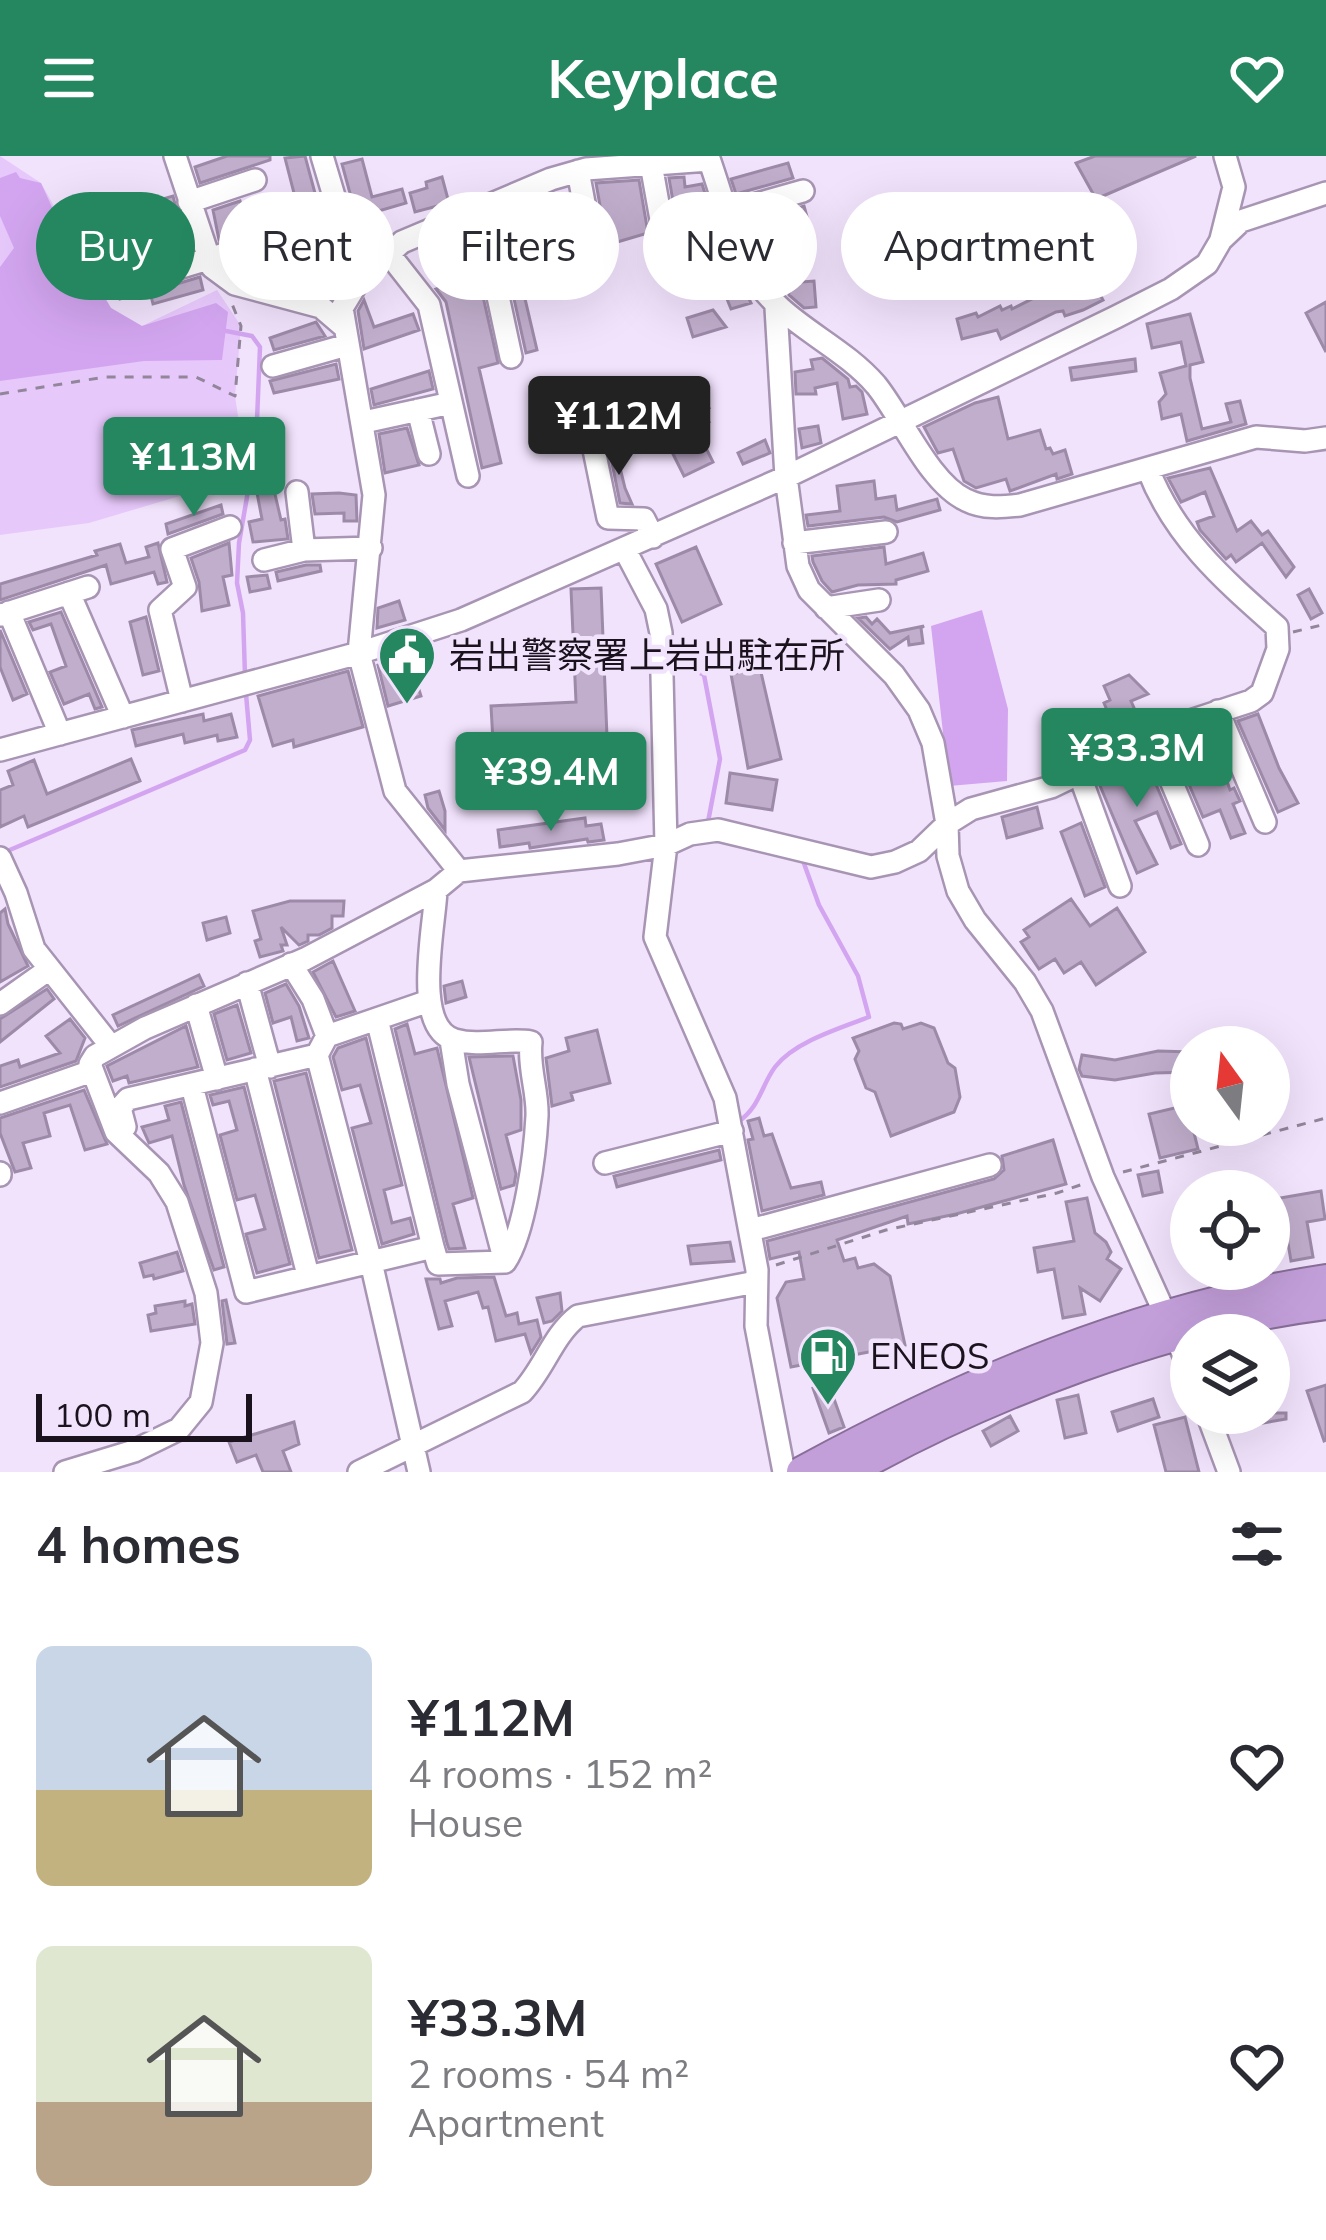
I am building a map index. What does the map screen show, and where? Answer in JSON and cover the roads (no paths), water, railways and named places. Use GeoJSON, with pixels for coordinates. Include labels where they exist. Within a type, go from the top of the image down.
{"type":"FeatureCollection","features":[{"type":"Feature","properties":{"kind":"highway"},"geometry":{"type":"LineString","coordinates":[[1213,1314],[1326,1280]]}},
{"type":"Feature","properties":{"kind":"highway"},"geometry":{"type":"LineString","coordinates":[[1258,1314],[1326,1304]]}},
{"type":"Feature","properties":{"kind":"highway"},"geometry":{"type":"LineString","coordinates":[[802,1472],[977,1383],[1067,1348],[1170,1327]]}},
{"type":"Feature","properties":{"kind":"highway"},"geometry":{"type":"LineString","coordinates":[[848,1472],[979,1407],[1170,1327]]}},
{"type":"Feature","properties":{"kind":"street"},"geometry":{"type":"LineString","coordinates":[[175,156],[186,192]]}},
{"type":"Feature","properties":{"kind":"street"},"geometry":{"type":"LineString","coordinates":[[322,156],[333,192]]}},
{"type":"Feature","properties":{"kind":"street"},"geometry":{"type":"LineString","coordinates":[[0,750],[358,653],[461,620],[625,550],[900,422],[1171,290],[1207,264],[1221,239],[1234,188],[1225,156]]}},
{"type":"Feature","properties":{"kind":"street"},"geometry":{"type":"LineString","coordinates":[[517,192],[578,171],[709,158],[722,192]]}},
{"type":"Feature","properties":{"kind":"street"},"geometry":{"type":"LineString","coordinates":[[651,164],[656,192]]}},
{"type":"Feature","properties":{"kind":"street"},"geometry":{"type":"LineString","coordinates":[[578,171],[582,192]]}},
{"type":"Feature","properties":{"kind":"street"},"geometry":{"type":"LineString","coordinates":[[195,209],[255,180]]}},
{"type":"Feature","properties":{"kind":"street"},"geometry":{"type":"LineString","coordinates":[[1221,239],[1240,221],[1326,193]]}},
{"type":"Feature","properties":{"kind":"street"},"geometry":{"type":"LineString","coordinates":[[195,217],[215,266],[235,284],[320,307],[345,335]]}},
{"type":"Feature","properties":{"kind":"street"},"geometry":{"type":"LineString","coordinates":[[394,260],[429,305],[468,476]]}},
{"type":"Feature","properties":{"kind":"street"},"geometry":{"type":"LineString","coordinates":[[195,270],[219,264]]}},
{"type":"Feature","properties":{"kind":"street"},"geometry":{"type":"LineString","coordinates":[[347,300],[342,308],[345,335],[374,495],[358,653],[395,790],[459,871]]}},
{"type":"Feature","properties":{"kind":"street"},"geometry":{"type":"LineString","coordinates":[[499,300],[511,357]]}},
{"type":"Feature","properties":{"kind":"street"},"geometry":{"type":"LineString","coordinates":[[771,300],[876,386],[947,486],[964,500],[991,507],[1051,499],[1256,437],[1326,438]]}},
{"type":"Feature","properties":{"kind":"street"},"geometry":{"type":"LineString","coordinates":[[776,308],[786,477],[794,543],[809,590],[894,675],[919,710],[933,742],[948,856],[958,891],[1042,1011],[1103,1177],[1170,1327]]}},
{"type":"Feature","properties":{"kind":"street"},"geometry":{"type":"LineString","coordinates":[[273,366],[345,335]]}},
{"type":"Feature","properties":{"kind":"street"},"geometry":{"type":"LineString","coordinates":[[364,422],[451,403]]}},
{"type":"Feature","properties":{"kind":"street"},"geometry":{"type":"LineString","coordinates":[[418,410],[429,454]]}},
{"type":"Feature","properties":{"kind":"street"},"geometry":{"type":"LineString","coordinates":[[592,440],[608,518],[644,518],[653,537]]}},
{"type":"Feature","properties":{"kind":"street"},"geometry":{"type":"LineString","coordinates":[[65,1472],[138,1461],[179,1429],[201,1402],[212,1343],[206,1293],[177,1202],[159,1173],[116,1132],[92,1071],[94,1056],[291,964],[436,890],[459,871],[618,854],[718,830],[871,867],[919,851],[971,809],[1080,776],[1218,711],[1251,701],[1262,693],[1280,636],[1277,627],[1214,571],[1178,528],[1160,502],[1148,469]]}},
{"type":"Feature","properties":{"kind":"street"},"geometry":{"type":"LineString","coordinates":[[297,492],[304,550]]}},
{"type":"Feature","properties":{"kind":"street"},"geometry":{"type":"LineString","coordinates":[[182,701],[160,610],[185,587],[172,549],[230,527]]}},
{"type":"Feature","properties":{"kind":"street"},"geometry":{"type":"LineString","coordinates":[[794,543],[886,532]]}},
{"type":"Feature","properties":{"kind":"street"},"geometry":{"type":"LineString","coordinates":[[264,560],[304,550],[371,548]]}},
{"type":"Feature","properties":{"kind":"street"},"geometry":{"type":"LineString","coordinates":[[625,550],[656,610],[661,633],[666,844],[655,937],[663,964],[714,1069],[732,1131],[757,1276],[756,1326],[784,1472]]}},
{"type":"Feature","properties":{"kind":"street"},"geometry":{"type":"LineString","coordinates":[[60,734],[5,614],[78,590],[123,717]]}},
{"type":"Feature","properties":{"kind":"street"},"geometry":{"type":"LineString","coordinates":[[826,608],[879,600]]}},
{"type":"Feature","properties":{"kind":"street"},"geometry":{"type":"LineString","coordinates":[[1218,711],[1265,822]]}},
{"type":"Feature","properties":{"kind":"street"},"geometry":{"type":"LineString","coordinates":[[1154,740],[1198,844]]}},
{"type":"Feature","properties":{"kind":"street"},"geometry":{"type":"LineString","coordinates":[[1080,776],[1120,886]]}},
{"type":"Feature","properties":{"kind":"street"},"geometry":{"type":"LineString","coordinates":[[2,866],[34,949],[110,1045]]}},
{"type":"Feature","properties":{"kind":"street"},"geometry":{"type":"LineString","coordinates":[[436,890],[426,1001],[437,1028],[451,1040],[505,1262]]}},
{"type":"Feature","properties":{"kind":"street"},"geometry":{"type":"LineString","coordinates":[[291,964],[313,998],[419,1472]]}},
{"type":"Feature","properties":{"kind":"street"},"geometry":{"type":"LineString","coordinates":[[2,999],[48,970]]}},
{"type":"Feature","properties":{"kind":"street"},"geometry":{"type":"LineString","coordinates":[[248,983],[308,1275]]}},
{"type":"Feature","properties":{"kind":"street"},"geometry":{"type":"LineString","coordinates":[[130,1145],[120,1108],[128,1100],[262,1068],[426,1001]]}},
{"type":"Feature","properties":{"kind":"street"},"geometry":{"type":"LineString","coordinates":[[196,1005],[217,1079]]}},
{"type":"Feature","properties":{"kind":"street"},"geometry":{"type":"LineString","coordinates":[[377,1019],[438,1264],[505,1262]]}},
{"type":"Feature","properties":{"kind":"street"},"geometry":{"type":"LineString","coordinates":[[451,1040],[531,1042],[528,1063],[537,1114],[520,1219],[505,1262]]}},
{"type":"Feature","properties":{"kind":"street"},"geometry":{"type":"LineString","coordinates":[[0,1103],[92,1071]]}},
{"type":"Feature","properties":{"kind":"street"},"geometry":{"type":"LineString","coordinates":[[192,1086],[246,1292],[433,1247]]}},
{"type":"Feature","properties":{"kind":"street"},"geometry":{"type":"LineString","coordinates":[[605,1163],[732,1131]]}},
{"type":"Feature","properties":{"kind":"street"},"geometry":{"type":"LineString","coordinates":[[751,1230],[990,1165]]}},
{"type":"Feature","properties":{"kind":"street"},"geometry":{"type":"LineString","coordinates":[[177,1202],[219,1191]]}},
{"type":"Feature","properties":{"kind":"street"},"geometry":{"type":"LineString","coordinates":[[359,1472],[522,1392],[539,1375],[567,1324],[578,1316],[757,1276]]}},
{"type":"Feature","properties":{"kind":"street"},"geometry":{"type":"LineString","coordinates":[[1214,1434],[1228,1472]]}},
{"type":"Feature","properties":{"kind":"waterway"},"geometry":{"type":"LineString","coordinates":[[226,331],[252,336],[260,347],[256,445],[237,583],[245,676]]}},
{"type":"Feature","properties":{"kind":"waterway"},"geometry":{"type":"LineString","coordinates":[[671,651],[673,659],[704,675],[720,759],[708,822],[714,823]]}},
{"type":"Feature","properties":{"kind":"waterway"},"geometry":{"type":"LineString","coordinates":[[5,852],[245,750],[250,740],[246,694]]}},
{"type":"Feature","properties":{"kind":"waterway"},"geometry":{"type":"LineString","coordinates":[[738,1122],[751,1110],[783,1058],[818,1037],[869,1017],[858,976],[819,905],[802,858]]}},
{"type":"Feature","properties":{"kind":"place","name":"岩出警察署上岩出駐在所"},"geometry":{"type":"Point","coordinates":[407,706]}},
{"type":"Feature","properties":{"kind":"place","name":"ENEOS"},"geometry":{"type":"Point","coordinates":[828,1407]}}]}
